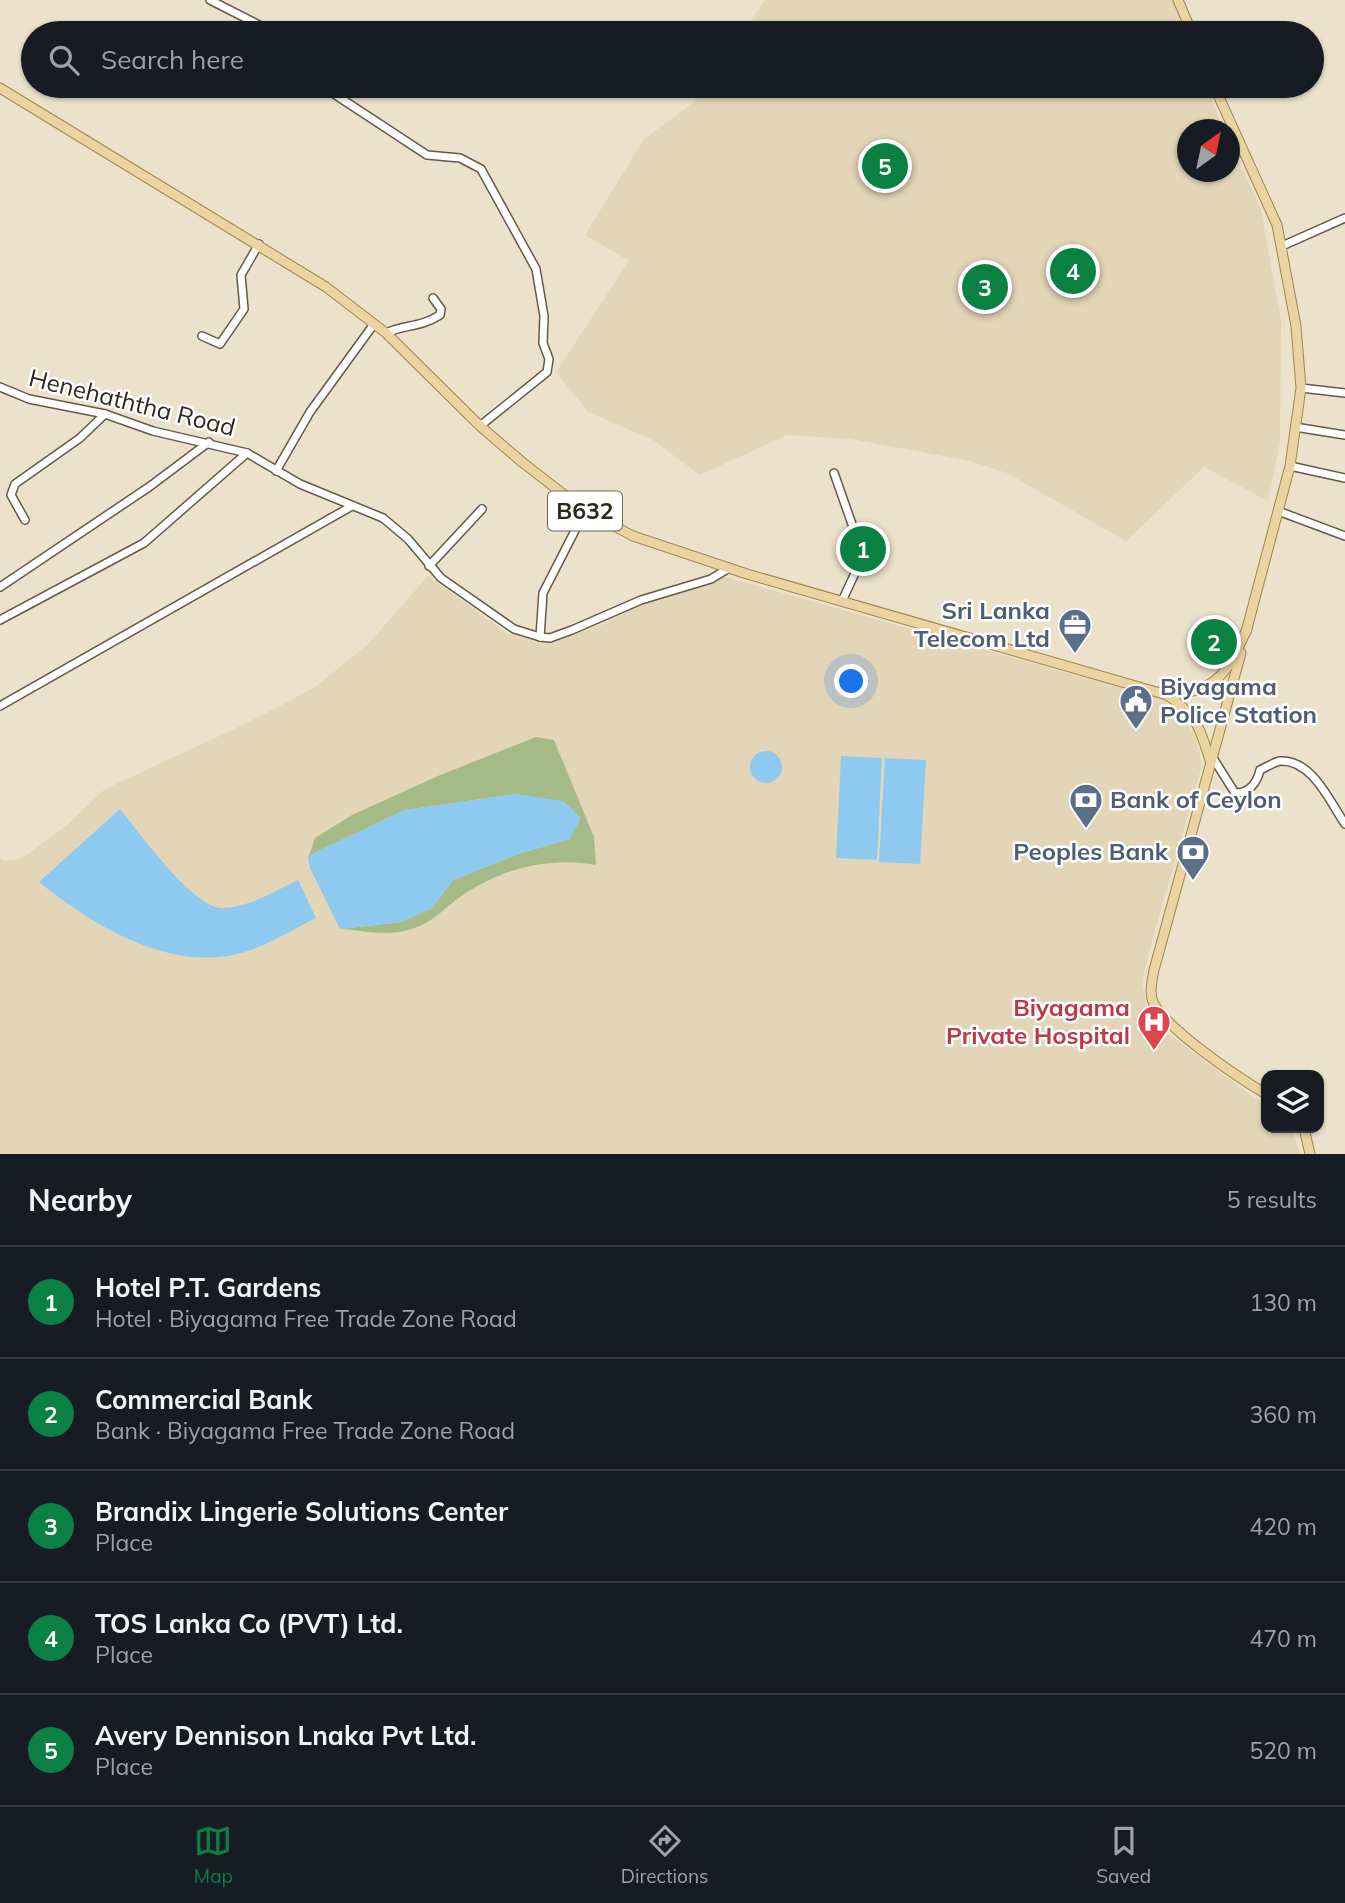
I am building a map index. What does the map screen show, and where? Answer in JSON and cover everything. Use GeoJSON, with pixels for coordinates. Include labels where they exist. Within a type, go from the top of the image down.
{"type":"FeatureCollection","features":[{"type":"Feature","properties":{"kind":"main road"},"geometry":{"type":"LineString","coordinates":[[1178,0],[1187,21]]}},
{"type":"Feature","properties":{"kind":"main road","name":"B632"},"geometry":{"type":"LineString","coordinates":[[0,88],[326,287],[386,333],[480,426],[585,511],[633,536],[729,568],[1167,695],[1187,709],[1200,729],[1212,761]]}},
{"type":"Feature","properties":{"kind":"main road"},"geometry":{"type":"LineString","coordinates":[[1219,98],[1277,225],[1296,326],[1301,388],[1290,466],[1156,960],[1151,992],[1158,1009],[1216,1062],[1261,1091]]}},
{"type":"Feature","properties":{"kind":"main road","name":"B632"},"geometry":{"type":"LineString","coordinates":[[1167,695],[1193,693],[1228,670],[1247,629]]}},
{"type":"Feature","properties":{"kind":"main road"},"geometry":{"type":"LineString","coordinates":[[1305,1133],[1310,1154]]}},
{"type":"Feature","properties":{"kind":"street"},"geometry":{"type":"LineString","coordinates":[[210,0],[251,21]]}},
{"type":"Feature","properties":{"kind":"street"},"geometry":{"type":"LineString","coordinates":[[340,98],[427,155],[460,158],[481,169],[523,240],[536,269],[544,316],[543,343],[548,359],[547,372],[480,426]]}},
{"type":"Feature","properties":{"kind":"street"},"geometry":{"type":"LineString","coordinates":[[1282,246],[1345,218]]}},
{"type":"Feature","properties":{"kind":"street"},"geometry":{"type":"LineString","coordinates":[[202,336],[220,344],[240,320],[246,300],[239,283],[259,244]]}},
{"type":"Feature","properties":{"kind":"street"},"geometry":{"type":"LineString","coordinates":[[386,333],[399,327],[418,327],[440,315],[441,309],[433,298]]}},
{"type":"Feature","properties":{"kind":"street"},"geometry":{"type":"LineString","coordinates":[[276,471],[310,412],[374,324]]}},
{"type":"Feature","properties":{"kind":"street","name":"Henehaththa Road"},"geometry":{"type":"LineString","coordinates":[[0,387],[29,399],[105,414],[153,431],[247,453],[276,471],[396,527],[441,578],[514,629],[540,637]]}},
{"type":"Feature","properties":{"kind":"street"},"geometry":{"type":"LineString","coordinates":[[1301,388],[1345,393]]}},
{"type":"Feature","properties":{"kind":"street"},"geometry":{"type":"LineString","coordinates":[[25,520],[11,495],[15,484],[80,438],[105,414]]}},
{"type":"Feature","properties":{"kind":"street"},"geometry":{"type":"LineString","coordinates":[[1294,427],[1345,435]]}},
{"type":"Feature","properties":{"kind":"street"},"geometry":{"type":"LineString","coordinates":[[0,587],[149,487],[209,442]]}},
{"type":"Feature","properties":{"kind":"street"},"geometry":{"type":"LineString","coordinates":[[0,620],[144,543],[247,453]]}},
{"type":"Feature","properties":{"kind":"street"},"geometry":{"type":"LineString","coordinates":[[1290,466],[1345,478]]}},
{"type":"Feature","properties":{"kind":"street"},"geometry":{"type":"LineString","coordinates":[[834,472],[866,564],[856,571],[842,601]]}},
{"type":"Feature","properties":{"kind":"street"},"geometry":{"type":"LineString","coordinates":[[0,706],[352,506]]}},
{"type":"Feature","properties":{"kind":"street"},"geometry":{"type":"LineString","coordinates":[[429,566],[482,509]]}},
{"type":"Feature","properties":{"kind":"street"},"geometry":{"type":"LineString","coordinates":[[1278,510],[1345,536]]}},
{"type":"Feature","properties":{"kind":"street"},"geometry":{"type":"LineString","coordinates":[[585,511],[543,593],[540,637],[550,638],[572,631],[641,600],[711,579],[729,568]]}},
{"type":"Feature","properties":{"kind":"street"},"geometry":{"type":"LineString","coordinates":[[1212,761],[1235,793],[1251,788],[1257,781],[1259,770],[1279,761],[1299,765],[1313,777],[1345,824]]}},
{"type":"Feature","properties":{"kind":"shaded area"},"geometry":{"type":"Polygon","coordinates":[[[765,0],[1172,0],[1180,21],[750,21],[765,0]]]}},
{"type":"Feature","properties":{"kind":"shaded area"},"geometry":{"type":"Polygon","coordinates":[[[697,98],[1211,98],[1220,119],[1177,119],[1177,182],[1240,182],[1240,164],[1261,209],[1281,322],[1280,442],[1268,501],[1204,467],[1126,541],[1007,473],[970,461],[851,439],[787,435],[700,475],[653,440],[588,412],[556,372],[629,261],[585,235],[644,139],[697,98]]]}},
{"type":"Feature","properties":{"kind":"shaded area"},"geometry":{"type":"Polygon","coordinates":[[[428,576],[507,633],[540,643],[553,643],[601,625],[652,599],[725,577],[1164,700],[1183,718],[1196,737],[1202,765],[1142,981],[1147,1006],[1152,1021],[1261,1103],[1261,1133],[1293,1133],[1301,1154],[0,1154],[0,858],[5,861],[22,858],[66,826],[105,789],[243,725],[314,688],[368,644],[428,576]]]}},
{"type":"Feature","properties":{"kind":"green space"},"geometry":{"type":"Polygon","coordinates":[[[536,737],[554,740],[594,837],[596,865],[561,862],[510,872],[463,895],[429,921],[404,931],[380,933],[340,929],[401,922],[432,908],[453,880],[521,853],[570,839],[515,794],[405,810],[314,853],[308,859],[315,838],[352,815],[438,776],[536,737]]]}},
{"type":"Feature","properties":{"kind":"water"},"geometry":{"type":"Polygon","coordinates":[[[766,751],[777,756],[782,767],[777,778],[766,783],[755,778],[750,767],[755,756],[766,751]]]}},
{"type":"Feature","properties":{"kind":"water"},"geometry":{"type":"Polygon","coordinates":[[[841,756],[882,758],[877,860],[836,858],[841,756]]]}},
{"type":"Feature","properties":{"kind":"water"},"geometry":{"type":"Polygon","coordinates":[[[885,758],[926,760],[920,864],[879,862],[885,758]]]}},
{"type":"Feature","properties":{"kind":"water"},"geometry":{"type":"Polygon","coordinates":[[[515,794],[563,801],[581,818],[570,839],[521,853],[453,880],[432,908],[401,922],[340,929],[310,868],[308,859],[314,853],[405,810],[515,794]]]}},
{"type":"Feature","properties":{"kind":"water"},"geometry":{"type":"Polygon","coordinates":[[[120,809],[182,883],[210,905],[222,908],[242,905],[298,880],[316,918],[255,949],[207,958],[155,949],[105,927],[39,882],[120,809]]]}},
{"type":"Feature","properties":{"kind":"place","name":"Avery Dennison Lnaka Pvt Ltd."},"geometry":{"type":"Point","coordinates":[885,166]}},
{"type":"Feature","properties":{"kind":"place","name":"TOS Lanka Co (PVT) Ltd."},"geometry":{"type":"Point","coordinates":[1073,271]}},
{"type":"Feature","properties":{"kind":"place","name":"Brandix Lingerie Solutions Center"},"geometry":{"type":"Point","coordinates":[985,287]}},
{"type":"Feature","properties":{"kind":"place","name":"Hotel P.T. Gardens"},"geometry":{"type":"Point","coordinates":[863,549]}},
{"type":"Feature","properties":{"kind":"place","name":"Commercial Bank"},"geometry":{"type":"Point","coordinates":[1214,642]}},
{"type":"Feature","properties":{"kind":"place","name":"Sri Lanka Telecom Ltd"},"geometry":{"type":"Point","coordinates":[1075,655]}},
{"type":"Feature","properties":{"kind":"place","name":"Biyagama Police Station"},"geometry":{"type":"Point","coordinates":[1136,731]}},
{"type":"Feature","properties":{"kind":"place","name":"Bank of Ceylon"},"geometry":{"type":"Point","coordinates":[1086,830]}},
{"type":"Feature","properties":{"kind":"place","name":"Peoples Bank"},"geometry":{"type":"Point","coordinates":[1193,882]}},
{"type":"Feature","properties":{"kind":"place","name":"Biyagama Private Hospital"},"geometry":{"type":"Point","coordinates":[1154,1052]}}]}
